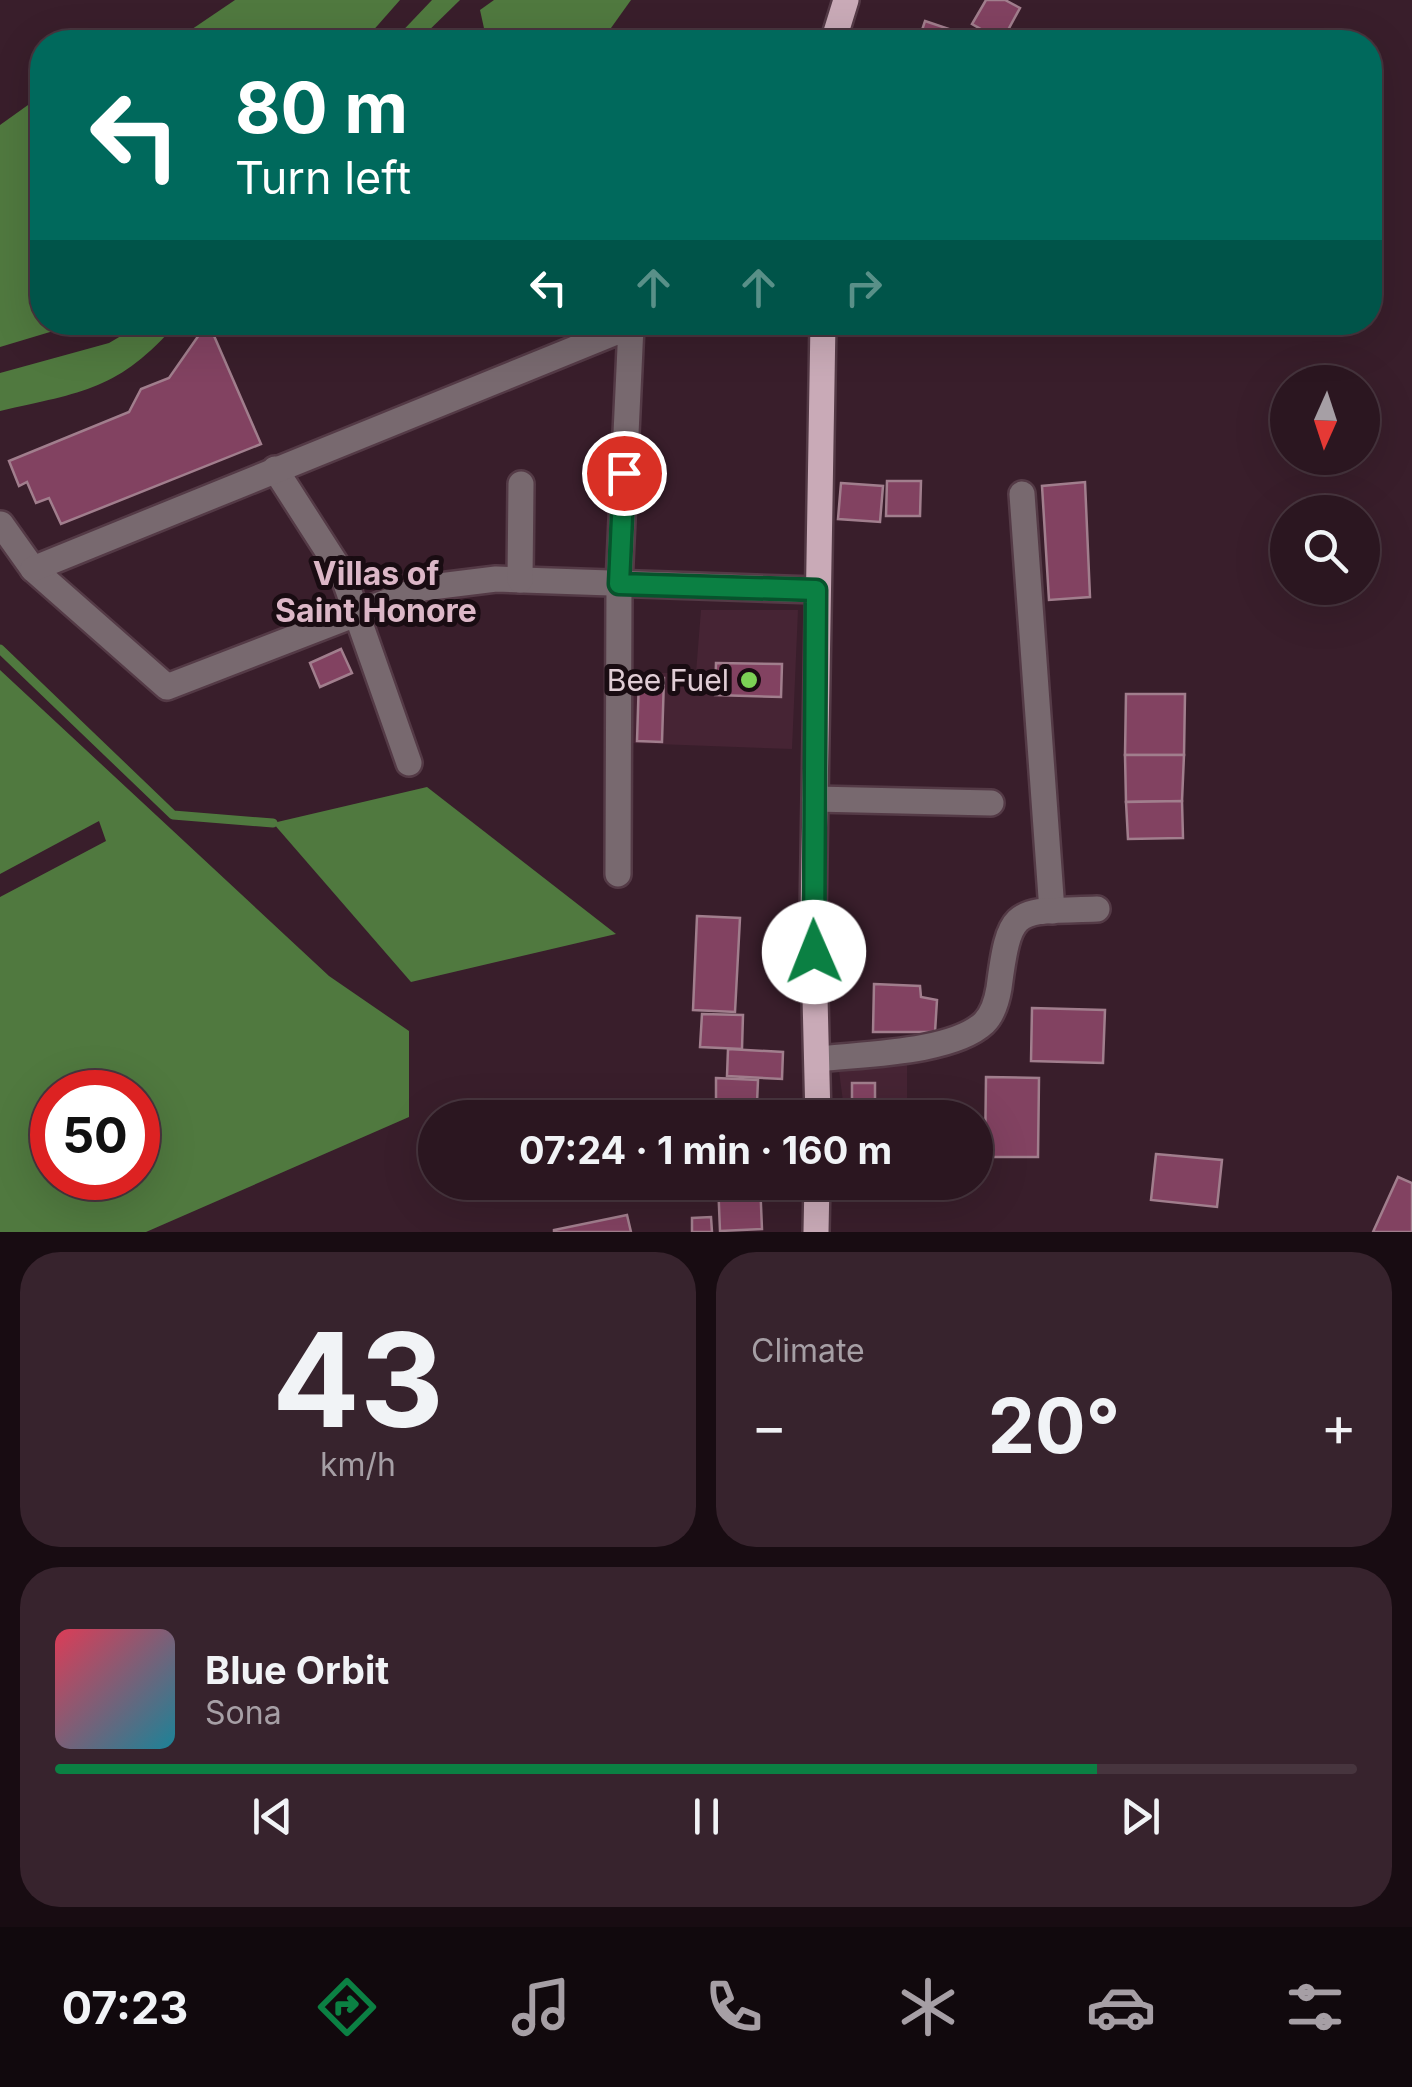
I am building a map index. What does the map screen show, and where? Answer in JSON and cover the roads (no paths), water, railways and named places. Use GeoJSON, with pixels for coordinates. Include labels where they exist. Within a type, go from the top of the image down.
{"type":"FeatureCollection","features":[{"type":"Feature","properties":{"kind":"main road"},"geometry":{"type":"LineString","coordinates":[[837,30],[846,0]]}},
{"type":"Feature","properties":{"kind":"main road"},"geometry":{"type":"LineString","coordinates":[[818,1100],[813,917],[822,335]]}},
{"type":"Feature","properties":{"kind":"main road"},"geometry":{"type":"LineString","coordinates":[[816,1232],[817,1200]]}},
{"type":"Feature","properties":{"kind":"street"},"geometry":{"type":"LineString","coordinates":[[33,569],[609,335]]}},
{"type":"Feature","properties":{"kind":"street"},"geometry":{"type":"LineString","coordinates":[[618,874],[619,584],[631,335]]}},
{"type":"Feature","properties":{"kind":"street"},"geometry":{"type":"LineString","coordinates":[[275,469],[343,575],[409,764]]}},
{"type":"Feature","properties":{"kind":"street"},"geometry":{"type":"LineString","coordinates":[[520,580],[521,484]]}},
{"type":"Feature","properties":{"kind":"street"},"geometry":{"type":"LineString","coordinates":[[1022,494],[1052,911]]}},
{"type":"Feature","properties":{"kind":"street"},"geometry":{"type":"LineString","coordinates":[[2,524],[33,569],[167,687],[423,588],[520,580],[816,590]]}},
{"type":"Feature","properties":{"kind":"street"},"geometry":{"type":"LineString","coordinates":[[816,799],[991,802]]}},
{"type":"Feature","properties":{"kind":"street"},"geometry":{"type":"LineString","coordinates":[[818,1058],[960,1039],[985,1022],[997,1002],[1012,922],[1026,914],[1097,909]]}},
{"type":"Feature","properties":{"kind":"waterway"},"geometry":{"type":"LineString","coordinates":[[0,649],[173,815],[273,823]]}},
{"type":"Feature","properties":{"kind":"place","name":"Bee Fuel"},"geometry":{"type":"Point","coordinates":[749,680]}},
{"type":"Feature","properties":{"kind":"district","name":"Villas of Saint Honore"},"geometry":{"type":"Point","coordinates":[376,592]}}]}
